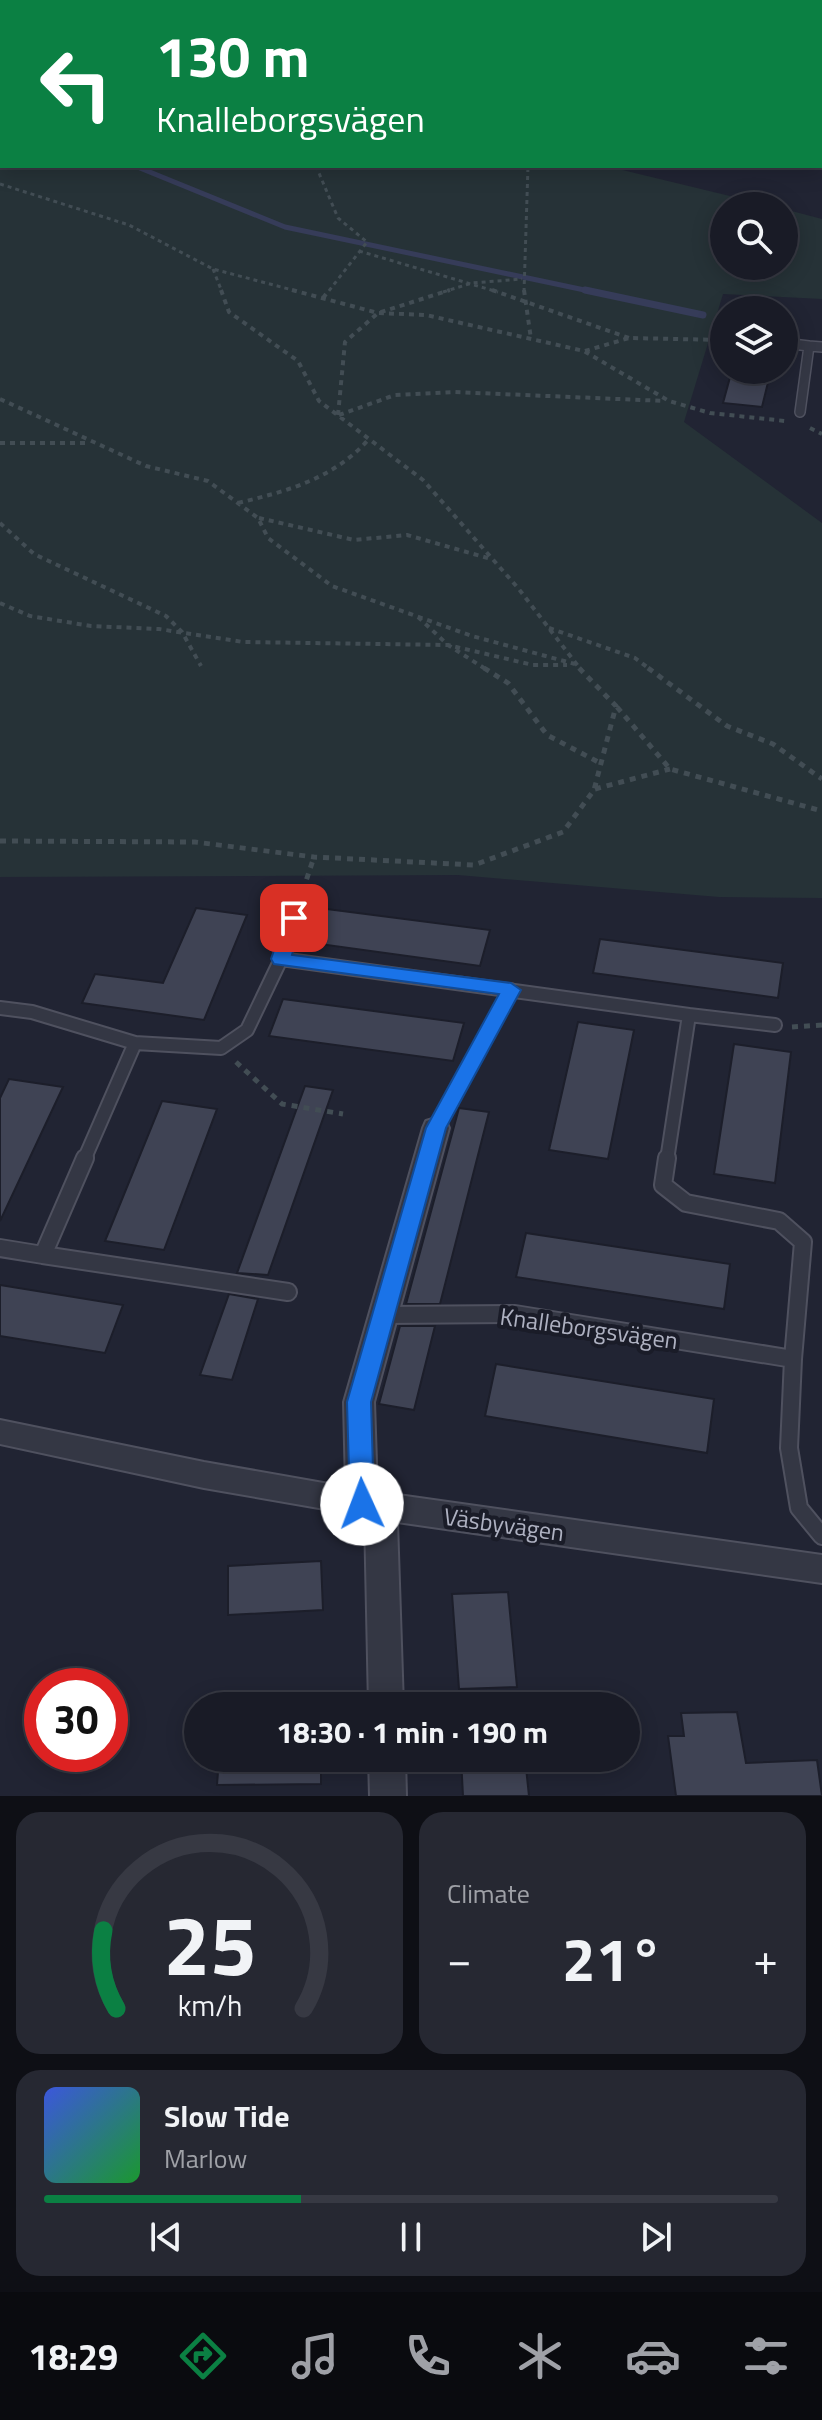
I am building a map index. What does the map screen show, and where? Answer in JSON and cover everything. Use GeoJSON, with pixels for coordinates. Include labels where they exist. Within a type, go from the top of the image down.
{"type":"FeatureCollection","features":[{"type":"Feature","properties":{"kind":"street"},"geometry":{"type":"LineString","coordinates":[[385,1692],[372,1505],[359,1402],[436,1128]]}},
{"type":"Feature","properties":{"kind":"street","name":"Väsbyvägen"},"geometry":{"type":"LineString","coordinates":[[0,1432],[99,1456],[372,1505],[822,1569]]}},
{"type":"Feature","properties":{"kind":"street"},"geometry":{"type":"LineString","coordinates":[[387,1772],[388,1796]]}},
{"type":"Feature","properties":{"kind":"lane"},"geometry":{"type":"LineString","coordinates":[[798,345],[822,347]]}},
{"type":"Feature","properties":{"kind":"lane"},"geometry":{"type":"LineString","coordinates":[[800,412],[809,346]]}},
{"type":"Feature","properties":{"kind":"lane"},"geometry":{"type":"LineString","coordinates":[[0,1008],[32,1012],[135,1043],[221,1048],[247,1030],[281,959],[294,918]]}},
{"type":"Feature","properties":{"kind":"lane"},"geometry":{"type":"LineString","coordinates":[[281,959],[775,1025]]}},
{"type":"Feature","properties":{"kind":"lane"},"geometry":{"type":"LineString","coordinates":[[436,1128],[511,990]]}},
{"type":"Feature","properties":{"kind":"lane"},"geometry":{"type":"LineString","coordinates":[[689,1015],[663,1185],[686,1203],[779,1221],[803,1242],[789,1448],[799,1508],[822,1536]]}},
{"type":"Feature","properties":{"kind":"lane"},"geometry":{"type":"LineString","coordinates":[[43,1255],[135,1043]]}},
{"type":"Feature","properties":{"kind":"lane"},"geometry":{"type":"LineString","coordinates":[[0,1248],[288,1292]]}},
{"type":"Feature","properties":{"kind":"lane","name":"Knalleborgsvägen"},"geometry":{"type":"LineString","coordinates":[[383,1315],[515,1314],[793,1359]]}},
{"type":"Feature","properties":{"kind":"path"},"geometry":{"type":"LineString","coordinates":[[317,168],[338,218],[365,244],[323,298]]}},
{"type":"Feature","properties":{"kind":"path"},"geometry":{"type":"LineString","coordinates":[[528,168],[522,276],[531,339]]}},
{"type":"Feature","properties":{"kind":"path"},"geometry":{"type":"LineString","coordinates":[[0,184],[129,225],[213,269],[378,313],[426,315],[584,351],[669,401]]}},
{"type":"Feature","properties":{"kind":"path"},"geometry":{"type":"LineString","coordinates":[[359,251],[472,283],[629,338]]}},
{"type":"Feature","properties":{"kind":"path"},"geometry":{"type":"LineString","coordinates":[[213,269],[229,312],[298,361],[319,401],[423,480],[492,559],[576,665],[670,769]]}},
{"type":"Feature","properties":{"kind":"path"},"geometry":{"type":"LineString","coordinates":[[338,416],[345,342],[378,313],[472,283],[522,276]]}},
{"type":"Feature","properties":{"kind":"path"},"geometry":{"type":"LineString","coordinates":[[584,351],[629,338],[710,340]]}},
{"type":"Feature","properties":{"kind":"path"},"geometry":{"type":"LineString","coordinates":[[338,416],[395,395],[454,392],[669,401],[710,413],[798,423]]}},
{"type":"Feature","properties":{"kind":"path"},"geometry":{"type":"LineString","coordinates":[[0,399],[146,466],[208,481],[258,518],[354,540],[407,535],[492,559]]}},
{"type":"Feature","properties":{"kind":"path"},"geometry":{"type":"LineString","coordinates":[[237,503],[295,490],[354,458],[368,440]]}},
{"type":"Feature","properties":{"kind":"path"},"geometry":{"type":"LineString","coordinates":[[0,443],[93,443]]}},
{"type":"Feature","properties":{"kind":"path"},"geometry":{"type":"LineString","coordinates":[[258,518],[268,538],[332,586],[472,636],[576,665]]}},
{"type":"Feature","properties":{"kind":"path"},"geometry":{"type":"LineString","coordinates":[[0,523],[10,537],[46,559],[166,616],[183,633],[201,666]]}},
{"type":"Feature","properties":{"kind":"path"},"geometry":{"type":"LineString","coordinates":[[0,603],[30,616],[91,626],[183,633],[243,642],[448,645],[533,665],[576,665]]}},
{"type":"Feature","properties":{"kind":"path"},"geometry":{"type":"LineString","coordinates":[[416,615],[448,645],[508,683],[547,735],[602,764]]}},
{"type":"Feature","properties":{"kind":"path"},"geometry":{"type":"LineString","coordinates":[[548,627],[635,658],[727,726],[773,744],[822,779]]}},
{"type":"Feature","properties":{"kind":"path"},"geometry":{"type":"LineString","coordinates":[[0,841],[195,842],[314,857],[474,865],[563,832],[594,790],[616,706]]}},
{"type":"Feature","properties":{"kind":"path"},"geometry":{"type":"LineString","coordinates":[[594,790],[670,769],[822,811]]}},
{"type":"Feature","properties":{"kind":"path"},"geometry":{"type":"LineString","coordinates":[[294,918],[314,857]]}},
{"type":"Feature","properties":{"kind":"path"},"geometry":{"type":"LineString","coordinates":[[775,1025],[822,1025]]}},
{"type":"Feature","properties":{"kind":"path"},"geometry":{"type":"LineString","coordinates":[[221,1048],[282,1104],[343,1114]]}},
{"type":"Feature","properties":{"kind":"shaded area"},"geometry":{"type":"Polygon","coordinates":[[[0,168],[614,168],[713,192],[710,192],[710,280],[798,280],[798,213],[822,219],[822,299],[710,296],[710,337],[684,422],[822,523],[822,898],[719,897],[458,875],[0,877],[0,168]]]}},
{"type":"Feature","properties":{"kind":"building"},"geometry":{"type":"Polygon","coordinates":[[[728,384],[768,384],[762,407],[723,403],[728,384]]]}},
{"type":"Feature","properties":{"kind":"building"},"geometry":{"type":"Polygon","coordinates":[[[196,908],[247,915],[204,1020],[82,1003],[95,974],[163,983],[196,908]]]}},
{"type":"Feature","properties":{"kind":"building"},"geometry":{"type":"Polygon","coordinates":[[[319,908],[490,930],[480,966],[305,942],[319,908]]]}},
{"type":"Feature","properties":{"kind":"building"},"geometry":{"type":"Polygon","coordinates":[[[600,939],[783,963],[778,998],[593,973],[600,939]]]}},
{"type":"Feature","properties":{"kind":"building"},"geometry":{"type":"Polygon","coordinates":[[[283,999],[464,1023],[453,1061],[269,1036],[283,999]]]}},
{"type":"Feature","properties":{"kind":"building"},"geometry":{"type":"Polygon","coordinates":[[[578,1022],[634,1030],[608,1159],[549,1150],[578,1022]]]}},
{"type":"Feature","properties":{"kind":"building"},"geometry":{"type":"Polygon","coordinates":[[[734,1044],[791,1052],[775,1183],[714,1174],[734,1044]]]}},
{"type":"Feature","properties":{"kind":"building"},"geometry":{"type":"Polygon","coordinates":[[[9,1079],[63,1087],[0,1221],[0,1098],[9,1079]]]}},
{"type":"Feature","properties":{"kind":"building"},"geometry":{"type":"Polygon","coordinates":[[[305,1086],[333,1090],[268,1275],[237,1273],[305,1086]]]}},
{"type":"Feature","properties":{"kind":"building"},"geometry":{"type":"Polygon","coordinates":[[[162,1101],[217,1109],[164,1250],[105,1241],[162,1101]]]}},
{"type":"Feature","properties":{"kind":"building"},"geometry":{"type":"Polygon","coordinates":[[[459,1108],[489,1112],[440,1304],[406,1304],[459,1108]]]}},
{"type":"Feature","properties":{"kind":"building"},"geometry":{"type":"Polygon","coordinates":[[[526,1233],[730,1264],[724,1309],[516,1277],[526,1233]]]}},
{"type":"Feature","properties":{"kind":"building"},"geometry":{"type":"Polygon","coordinates":[[[0,1285],[123,1305],[105,1353],[0,1336],[0,1285]]]}},
{"type":"Feature","properties":{"kind":"building"},"geometry":{"type":"Polygon","coordinates":[[[229,1294],[258,1299],[232,1380],[200,1375],[229,1294]]]}},
{"type":"Feature","properties":{"kind":"building"},"geometry":{"type":"Polygon","coordinates":[[[400,1326],[435,1326],[414,1410],[379,1404],[400,1326]]]}},
{"type":"Feature","properties":{"kind":"building"},"geometry":{"type":"Polygon","coordinates":[[[496,1364],[714,1399],[707,1453],[485,1416],[496,1364]]]}},
{"type":"Feature","properties":{"kind":"building"},"geometry":{"type":"Polygon","coordinates":[[[321,1561],[323,1610],[228,1615],[228,1566],[321,1561]]]}},
{"type":"Feature","properties":{"kind":"building"},"geometry":{"type":"Polygon","coordinates":[[[508,1592],[517,1687],[459,1689],[452,1594],[508,1592]]]}},
{"type":"Feature","properties":{"kind":"building"},"geometry":{"type":"Polygon","coordinates":[[[737,1712],[746,1763],[817,1760],[822,1796],[676,1796],[668,1736],[684,1736],[681,1713],[737,1712]]]}},
{"type":"Feature","properties":{"kind":"building"},"geometry":{"type":"Polygon","coordinates":[[[218,1772],[321,1772],[321,1784],[217,1785],[218,1772]]]}},
{"type":"Feature","properties":{"kind":"building"},"geometry":{"type":"Polygon","coordinates":[[[462,1772],[526,1772],[529,1796],[463,1796],[462,1772]]]}},
{"type":"Feature","properties":{"kind":"waterway"},"geometry":{"type":"LineString","coordinates":[[140,168],[285,227],[594,292]]}},
{"type":"Feature","properties":{"kind":"waterway"},"geometry":{"type":"LineString","coordinates":[[585,290],[703,315]]}},
{"type":"Feature","properties":{"kind":"route"},"geometry":{"type":"LineString","coordinates":[[294,918],[281,959],[511,990],[436,1128],[359,1402],[362,1504]]}}]}
